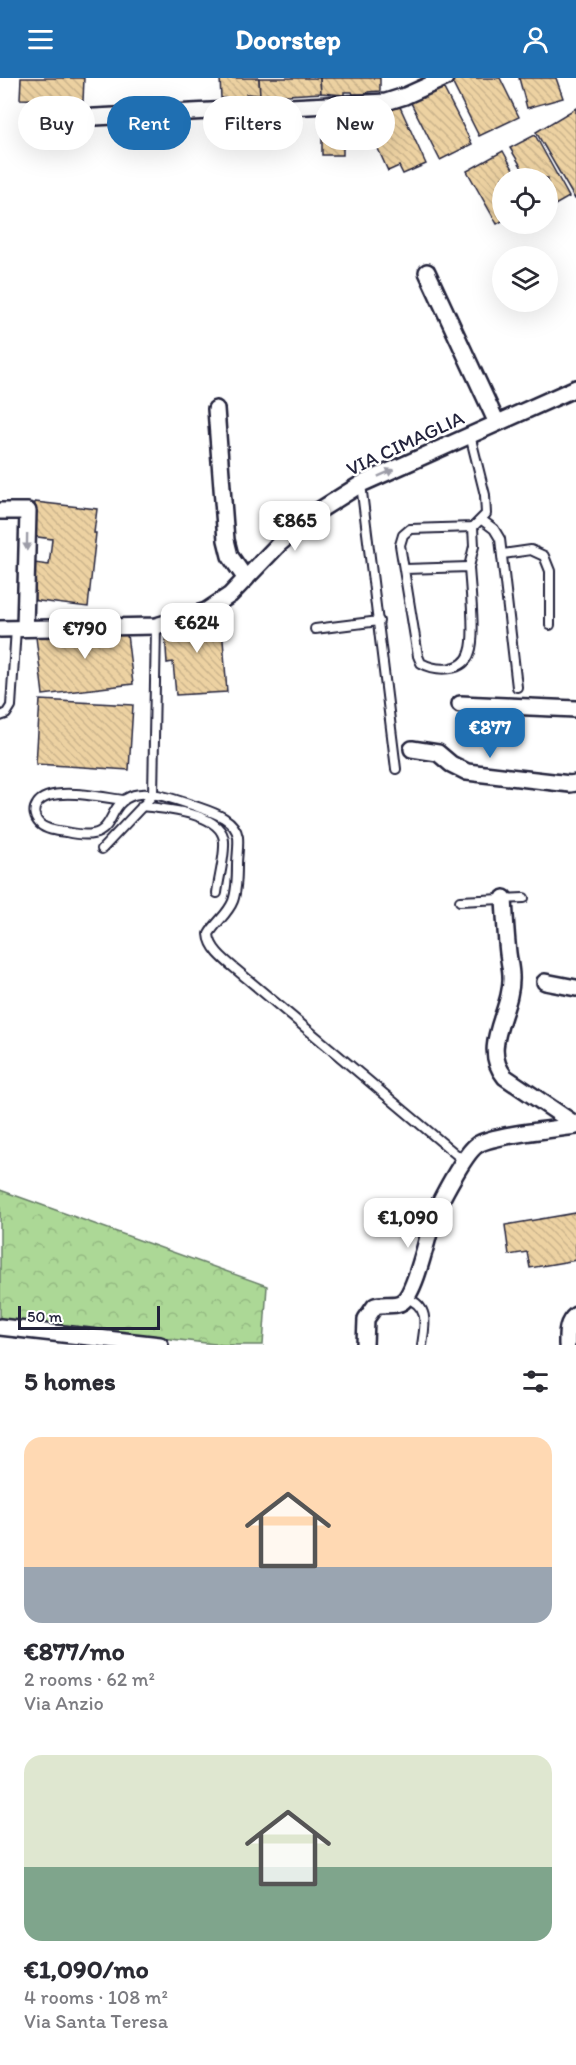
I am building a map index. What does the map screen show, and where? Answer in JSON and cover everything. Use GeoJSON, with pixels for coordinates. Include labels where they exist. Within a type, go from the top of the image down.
{"type":"FeatureCollection","features":[{"type":"Feature","properties":{"kind":"street"},"geometry":{"type":"LineString","coordinates":[[95,117],[387,102],[446,78]]}},
{"type":"Feature","properties":{"kind":"street"},"geometry":{"type":"LineString","coordinates":[[427,272],[497,423]]}},
{"type":"Feature","properties":{"kind":"street","name":"VIA CIMAGLIA"},"geometry":{"type":"LineString","coordinates":[[14,628],[156,626],[206,611],[230,595],[279,544],[315,513],[362,484],[576,388]]}},
{"type":"Feature","properties":{"kind":"street"},"geometry":{"type":"LineString","coordinates":[[216,409],[226,540],[230,556],[246,579]]}},
{"type":"Feature","properties":{"kind":"street"},"geometry":{"type":"LineString","coordinates":[[0,512],[28,511],[14,628]]}},
{"type":"Feature","properties":{"kind":"street"},"geometry":{"type":"LineString","coordinates":[[460,704],[576,709]]}},
{"type":"Feature","properties":{"kind":"street"},"geometry":{"type":"LineString","coordinates":[[412,749],[438,753],[451,764],[466,772],[576,783]]}},
{"type":"Feature","properties":{"kind":"street"},"geometry":{"type":"LineString","coordinates":[[504,898],[512,977],[510,994],[495,1044],[494,1055],[498,1068],[505,1077],[576,1126]]}},
{"type":"Feature","properties":{"kind":"street"},"geometry":{"type":"LineString","coordinates":[[545,982],[576,988]]}},
{"type":"Feature","properties":{"kind":"street"},"geometry":{"type":"LineString","coordinates":[[365,1345],[366,1319],[372,1309],[380,1304],[398,1304],[406,1298],[422,1259],[434,1215],[475,1146],[489,1140],[576,1126]]}},
{"type":"Feature","properties":{"kind":"street"},"geometry":{"type":"LineString","coordinates":[[567,1345],[567,1329],[576,1315]]}},
{"type":"Feature","properties":{"kind":"street"},"geometry":{"type":"LineString","coordinates":[[0,1327],[160,1345]]}},
{"type":"Feature","properties":{"kind":"lane"},"geometry":{"type":"LineString","coordinates":[[470,435],[485,495],[486,514],[482,520],[473,527],[415,528],[406,531],[401,538],[400,545],[419,660],[427,666],[448,669],[459,665],[471,651],[469,567],[474,546],[473,527]]}},
{"type":"Feature","properties":{"kind":"lane"},"geometry":{"type":"LineString","coordinates":[[362,484],[396,769]]}},
{"type":"Feature","properties":{"kind":"lane"},"geometry":{"type":"LineString","coordinates":[[482,520],[498,535],[503,554],[517,687]]}},
{"type":"Feature","properties":{"kind":"lane"},"geometry":{"type":"LineString","coordinates":[[503,554],[531,550],[544,556],[550,571],[550,625]]}},
{"type":"Feature","properties":{"kind":"lane"},"geometry":{"type":"LineString","coordinates":[[405,569],[469,567]]}},
{"type":"Feature","properties":{"kind":"lane"},"geometry":{"type":"LineString","coordinates":[[315,629],[379,621]]}},
{"type":"Feature","properties":{"kind":"lane"},"geometry":{"type":"LineString","coordinates":[[102,849],[153,795],[156,626]]}},
{"type":"Feature","properties":{"kind":"lane"},"geometry":{"type":"LineString","coordinates":[[0,716],[6,714],[11,706],[14,628]]}},
{"type":"Feature","properties":{"kind":"lane"},"geometry":{"type":"LineString","coordinates":[[124,800],[54,794],[41,798],[35,806],[34,814],[38,823],[44,828],[81,836],[92,836],[107,826],[124,800],[136,794],[153,795],[189,804],[221,816],[232,825],[238,836],[236,886],[233,900],[209,934],[210,942],[218,952],[464,1161]]}},
{"type":"Feature","properties":{"kind":"lane"},"geometry":{"type":"LineString","coordinates":[[142,806],[186,812],[208,821],[219,830],[224,839],[217,893]]}},
{"type":"Feature","properties":{"kind":"lane"},"geometry":{"type":"LineString","coordinates":[[460,901],[524,898]]}},
{"type":"Feature","properties":{"kind":"lane"},"geometry":{"type":"LineString","coordinates":[[406,1298],[415,1301],[422,1310],[425,1320],[422,1345]]}},
{"type":"Feature","properties":{"kind":"green space"},"geometry":{"type":"Polygon","coordinates":[[[0,1190],[267,1286],[263,1345],[224,1345],[0,1320],[0,1190]]]}},
{"type":"Feature","properties":{"kind":"building"},"geometry":{"type":"Polygon","coordinates":[[[21,78],[84,78],[83,96],[20,96],[21,78]]]}},
{"type":"Feature","properties":{"kind":"building"},"geometry":{"type":"Polygon","coordinates":[[[220,78],[259,78],[260,95],[221,96],[220,78]]]}},
{"type":"Feature","properties":{"kind":"building"},"geometry":{"type":"Polygon","coordinates":[[[259,78],[320,78],[321,93],[260,95],[259,78]]]}},
{"type":"Feature","properties":{"kind":"building"},"geometry":{"type":"Polygon","coordinates":[[[320,78],[380,78],[380,91],[367,94],[344,92],[344,95],[321,93],[320,78]]]}},
{"type":"Feature","properties":{"kind":"building"},"geometry":{"type":"Polygon","coordinates":[[[455,78],[500,78],[519,117],[479,136],[451,80],[455,78]]]}},
{"type":"Feature","properties":{"kind":"building"},"geometry":{"type":"Polygon","coordinates":[[[519,78],[556,78],[563,98],[527,108],[519,78]]]}},
{"type":"Feature","properties":{"kind":"building"},"geometry":{"type":"Polygon","coordinates":[[[439,79],[472,144],[440,160],[407,95],[439,79]]]}},
{"type":"Feature","properties":{"kind":"building"},"geometry":{"type":"Polygon","coordinates":[[[395,98],[426,164],[403,174],[399,166],[388,171],[379,150],[395,150],[395,98]]]}},
{"type":"Feature","properties":{"kind":"building"},"geometry":{"type":"Polygon","coordinates":[[[576,108],[575,199],[558,168],[536,132],[576,108]]]}},
{"type":"Feature","properties":{"kind":"building"},"geometry":{"type":"Polygon","coordinates":[[[535,135],[553,168],[522,168],[510,148],[535,135]]]}},
{"type":"Feature","properties":{"kind":"building"},"geometry":{"type":"Polygon","coordinates":[[[322,150],[343,150],[343,155],[322,155],[322,150]]]}},
{"type":"Feature","properties":{"kind":"building"},"geometry":{"type":"Polygon","coordinates":[[[503,151],[512,168],[492,168],[492,215],[467,171],[503,151]]]}},
{"type":"Feature","properties":{"kind":"building"},"geometry":{"type":"Polygon","coordinates":[[[558,177],[569,197],[558,203],[558,177]]]}},
{"type":"Feature","properties":{"kind":"building"},"geometry":{"type":"Polygon","coordinates":[[[35,502],[97,509],[88,607],[23,599],[27,562],[49,565],[52,539],[31,536],[35,502]]]}},
{"type":"Feature","properties":{"kind":"building"},"geometry":{"type":"Polygon","coordinates":[[[221,614],[227,692],[176,695],[173,662],[167,663],[164,618],[221,614]]]}},
{"type":"Feature","properties":{"kind":"building"},"geometry":{"type":"Polygon","coordinates":[[[126,626],[133,684],[43,695],[36,637],[126,626]]]}},
{"type":"Feature","properties":{"kind":"building"},"geometry":{"type":"Polygon","coordinates":[[[40,700],[133,705],[129,770],[36,764],[40,700]]]}},
{"type":"Feature","properties":{"kind":"building"},"geometry":{"type":"Polygon","coordinates":[[[576,1213],[576,1260],[530,1268],[527,1252],[509,1255],[505,1225],[576,1213]]]}}]}
